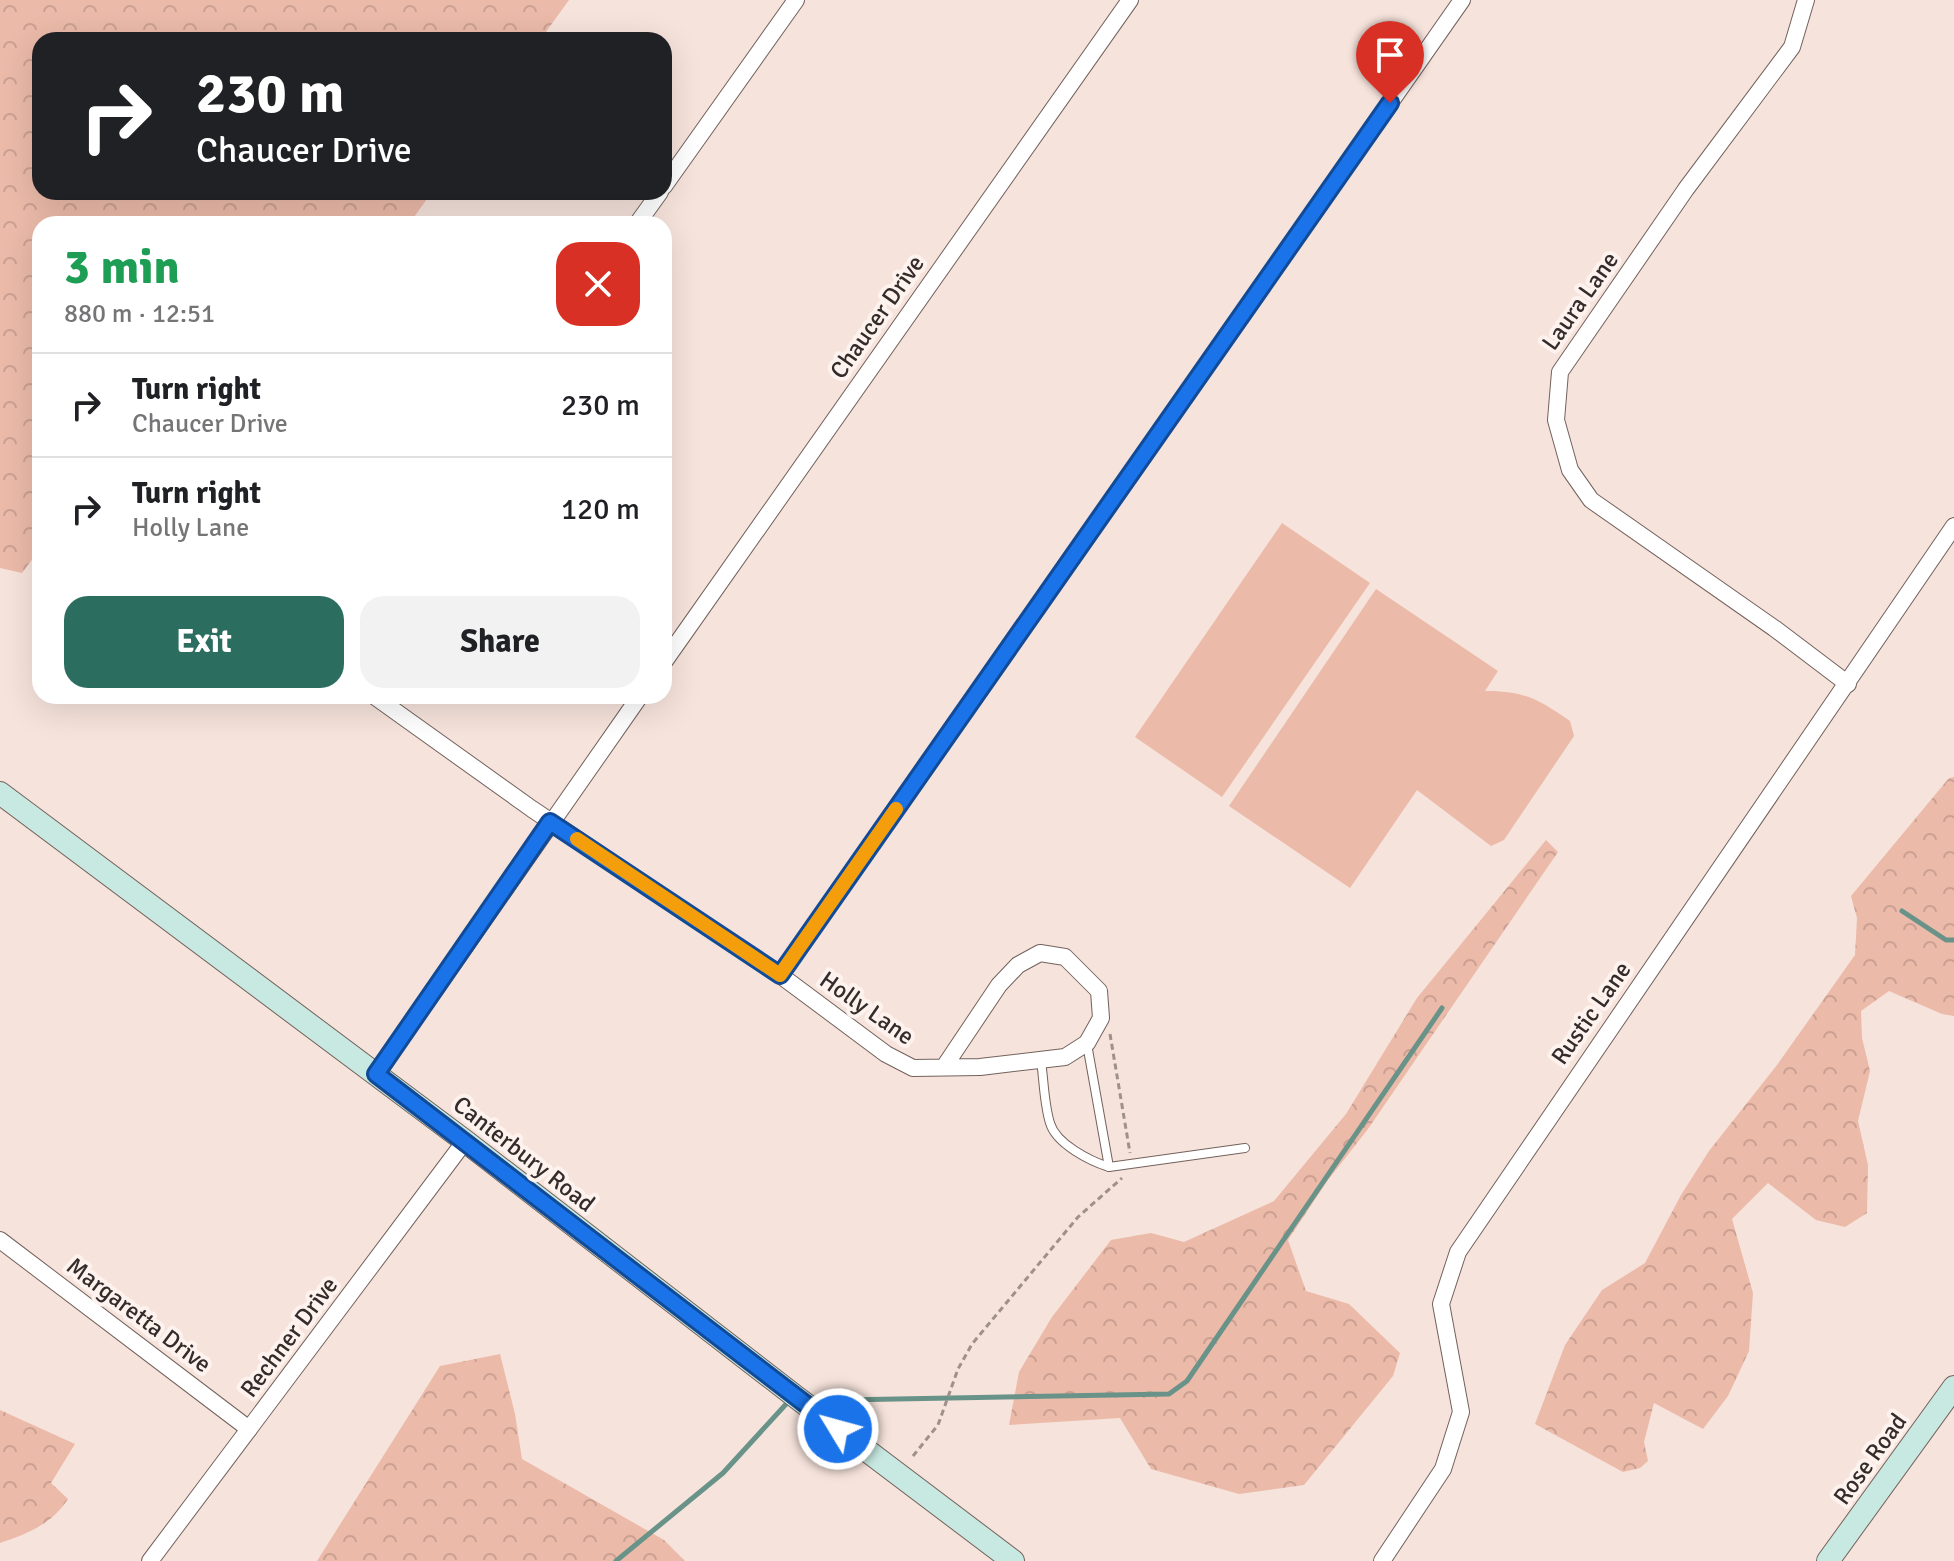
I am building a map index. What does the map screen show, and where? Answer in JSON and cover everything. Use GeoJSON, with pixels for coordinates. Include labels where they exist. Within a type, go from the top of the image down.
{"type":"FeatureCollection","features":[{"type":"Feature","properties":{"kind":"street"},"geometry":{"type":"LineString","coordinates":[[672,175],[796,0]]}},
{"type":"Feature","properties":{"kind":"street","name":"Chaucer Drive"},"geometry":{"type":"LineString","coordinates":[[672,651],[1130,0]]}},
{"type":"Feature","properties":{"kind":"street"},"geometry":{"type":"LineString","coordinates":[[780,975],[1462,0]]}},
{"type":"Feature","properties":{"kind":"street","name":"Laura Lane"},"geometry":{"type":"LineString","coordinates":[[1806,0],[1792,47],[1686,189],[1560,372],[1556,420],[1570,470],[1591,500],[1774,628],[1848,684]]}},
{"type":"Feature","properties":{"kind":"street","name":"Rustic Lane"},"geometry":{"type":"LineString","coordinates":[[1382,1561],[1443,1469],[1461,1412],[1441,1304],[1458,1252],[1954,526]]}},
{"type":"Feature","properties":{"kind":"street","name":"Holly Lane"},"geometry":{"type":"LineString","coordinates":[[385,704],[550,822],[780,975],[886,1054],[913,1068],[980,1067],[1041,1061],[1065,1057],[1087,1043]]}},
{"type":"Feature","properties":{"kind":"street"},"geometry":{"type":"LineString","coordinates":[[376,1074],[634,704]]}},
{"type":"Feature","properties":{"kind":"street","name":"Canterbury Road"},"geometry":{"type":"LineString","coordinates":[[0,793],[465,1141],[804,1404],[1013,1561]]}},
{"type":"Feature","properties":{"kind":"street"},"geometry":{"type":"LineString","coordinates":[[944,1067],[999,985],[1018,965],[1040,953],[1065,957],[1099,991],[1101,1018],[1087,1043]]}},
{"type":"Feature","properties":{"kind":"street","name":"Rechner Drive"},"geometry":{"type":"LineString","coordinates":[[150,1561],[465,1141]]}},
{"type":"Feature","properties":{"kind":"street","name":"Margaretta Drive"},"geometry":{"type":"LineString","coordinates":[[0,1240],[249,1429]]}},
{"type":"Feature","properties":{"kind":"street","name":"Rose Road"},"geometry":{"type":"LineString","coordinates":[[1828,1561],[1954,1387]]}},
{"type":"Feature","properties":{"kind":"lane"},"geometry":{"type":"LineString","coordinates":[[1087,1043],[1109,1167]]}},
{"type":"Feature","properties":{"kind":"lane"},"geometry":{"type":"LineString","coordinates":[[1041,1061],[1050,1125],[1058,1137],[1095,1162],[1109,1167],[1245,1148]]}},
{"type":"Feature","properties":{"kind":"path"},"geometry":{"type":"LineString","coordinates":[[913,1456],[938,1425],[958,1369],[972,1344],[1078,1217],[1114,1187],[1127,1171],[1130,1153],[1110,1028],[1101,1018]]}},
{"type":"Feature","properties":{"kind":"green space"},"geometry":{"type":"Polygon","coordinates":[[[0,0],[569,0],[546,32],[32,32],[32,200],[426,200],[415,216],[32,216],[32,560],[22,573],[0,568],[0,0]]]}},
{"type":"Feature","properties":{"kind":"green space"},"geometry":{"type":"Polygon","coordinates":[[[1282,523],[1370,583],[1222,797],[1135,737],[1282,523]]]}},
{"type":"Feature","properties":{"kind":"green space"},"geometry":{"type":"Polygon","coordinates":[[[1376,589],[1498,671],[1485,691],[1521,695],[1540,702],[1570,721],[1574,736],[1504,840],[1491,846],[1417,790],[1350,888],[1229,806],[1376,589]]]}},
{"type":"Feature","properties":{"kind":"green space"},"geometry":{"type":"Polygon","coordinates":[[[1954,777],[1954,1016],[1942,1014],[1889,991],[1861,1011],[1862,1038],[1870,1071],[1858,1121],[1868,1165],[1867,1213],[1845,1227],[1816,1220],[1768,1183],[1732,1219],[1753,1293],[1749,1351],[1728,1396],[1703,1429],[1654,1403],[1644,1442],[1648,1461],[1640,1468],[1623,1472],[1535,1424],[1565,1345],[1602,1290],[1645,1263],[1681,1195],[1709,1151],[1777,1065],[1855,955],[1857,918],[1851,896],[1949,778],[1954,777]]]}},
{"type":"Feature","properties":{"kind":"green space"},"geometry":{"type":"Polygon","coordinates":[[[1546,840],[1558,852],[1288,1240],[1306,1291],[1349,1304],[1400,1353],[1393,1376],[1304,1485],[1239,1494],[1151,1469],[1120,1418],[1009,1425],[1019,1372],[1052,1317],[1111,1240],[1151,1233],[1184,1242],[1274,1201],[1346,1114],[1417,998],[1546,840]]]}},
{"type":"Feature","properties":{"kind":"green space"},"geometry":{"type":"Polygon","coordinates":[[[500,1354],[522,1459],[664,1540],[685,1561],[317,1561],[440,1366],[500,1354]]]}},
{"type":"Feature","properties":{"kind":"green space"},"geometry":{"type":"Polygon","coordinates":[[[0,1410],[75,1444],[51,1483],[68,1499],[62,1508],[38,1527],[0,1543],[0,1410]]]}},
{"type":"Feature","properties":{"kind":"waterway"},"geometry":{"type":"LineString","coordinates":[[1902,911],[1946,940],[1954,940]]}},
{"type":"Feature","properties":{"kind":"waterway"},"geometry":{"type":"LineString","coordinates":[[843,1400],[1169,1394],[1187,1381],[1442,1008]]}},
{"type":"Feature","properties":{"kind":"waterway"},"geometry":{"type":"LineString","coordinates":[[616,1561],[723,1473],[788,1402]]}},
{"type":"Feature","properties":{"kind":"slow traffic"},"geometry":{"type":"LineString","coordinates":[[577,839],[780,975],[896,809]]}},
{"type":"Feature","properties":{"kind":"route"},"geometry":{"type":"LineString","coordinates":[[838,1429],[376,1074],[550,822],[780,975],[1390,103]]}}]}
